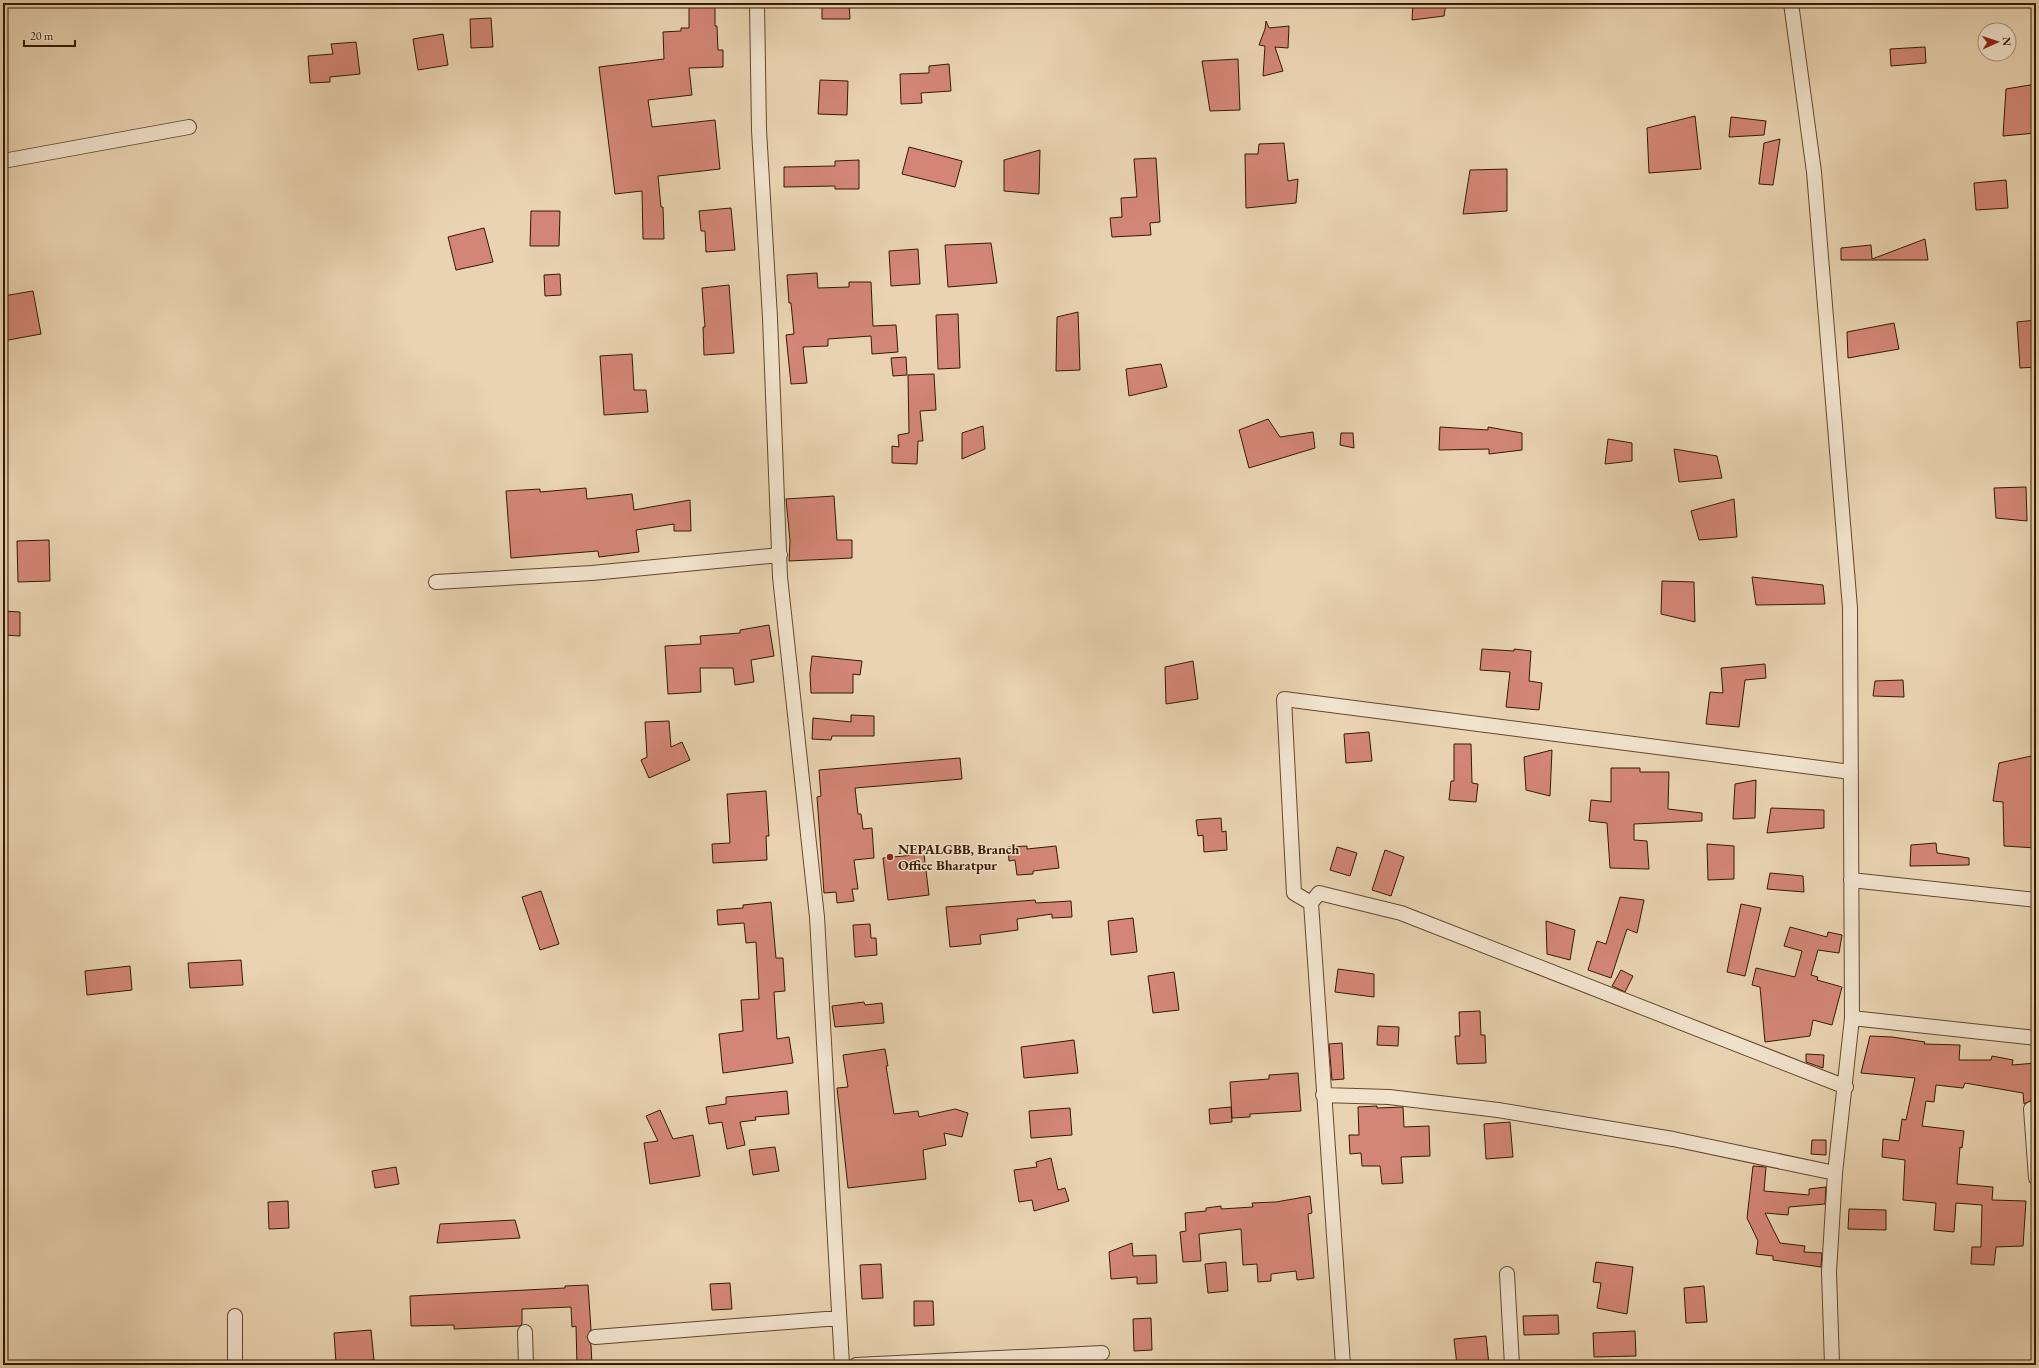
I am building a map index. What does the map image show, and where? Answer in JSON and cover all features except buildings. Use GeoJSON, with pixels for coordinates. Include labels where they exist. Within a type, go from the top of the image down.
{"type":"FeatureCollection","features":[{"type":"Feature","properties":{"kind":"street"},"geometry":{"type":"LineString","coordinates":[[757,3],[759,130],[770,326],[780,555],[817,917],[842,1365]]}},
{"type":"Feature","properties":{"kind":"street"},"geometry":{"type":"LineString","coordinates":[[1791,3],[1814,172],[1850,608],[1852,1018],[1846,1087],[1835,1173],[1829,1272],[1832,1365]]}},
{"type":"Feature","properties":{"kind":"street"},"geometry":{"type":"LineString","coordinates":[[3,161],[189,127]]}},
{"type":"Feature","properties":{"kind":"street"},"geometry":{"type":"LineString","coordinates":[[436,582],[592,573],[780,555]]}},
{"type":"Feature","properties":{"kind":"street"},"geometry":{"type":"LineString","coordinates":[[1311,903],[1294,893],[1284,699],[1851,772]]}},
{"type":"Feature","properties":{"kind":"street"},"geometry":{"type":"LineString","coordinates":[[1851,880],[2036,900]]}},
{"type":"Feature","properties":{"kind":"street"},"geometry":{"type":"LineString","coordinates":[[1343,1365],[1323,1096],[1311,903],[1319,893],[1401,914],[1846,1087]]}},
{"type":"Feature","properties":{"kind":"street"},"geometry":{"type":"LineString","coordinates":[[1852,1018],[2036,1038]]}},
{"type":"Feature","properties":{"kind":"street"},"geometry":{"type":"LineString","coordinates":[[1323,1096],[1389,1097],[1498,1110],[1672,1139],[1835,1173]]}},
{"type":"Feature","properties":{"kind":"street"},"geometry":{"type":"LineString","coordinates":[[2031,1109],[2036,1178]]}},
{"type":"Feature","properties":{"kind":"street"},"geometry":{"type":"LineString","coordinates":[[1507,1274],[1512,1365]]}},
{"type":"Feature","properties":{"kind":"street"},"geometry":{"type":"LineString","coordinates":[[234,1316],[235,1365]]}},
{"type":"Feature","properties":{"kind":"street"},"geometry":{"type":"LineString","coordinates":[[595,1337],[839,1318]]}},
{"type":"Feature","properties":{"kind":"street"},"geometry":{"type":"LineString","coordinates":[[525,1332],[526,1365]]}},
{"type":"Feature","properties":{"kind":"street"},"geometry":{"type":"LineString","coordinates":[[856,1365],[1102,1353]]}},
{"type":"Feature","properties":{"kind":"place","name":"NEPALGBB, Branch Office Bharatpur"},"geometry":{"type":"Point","coordinates":[890,857]}}]}
